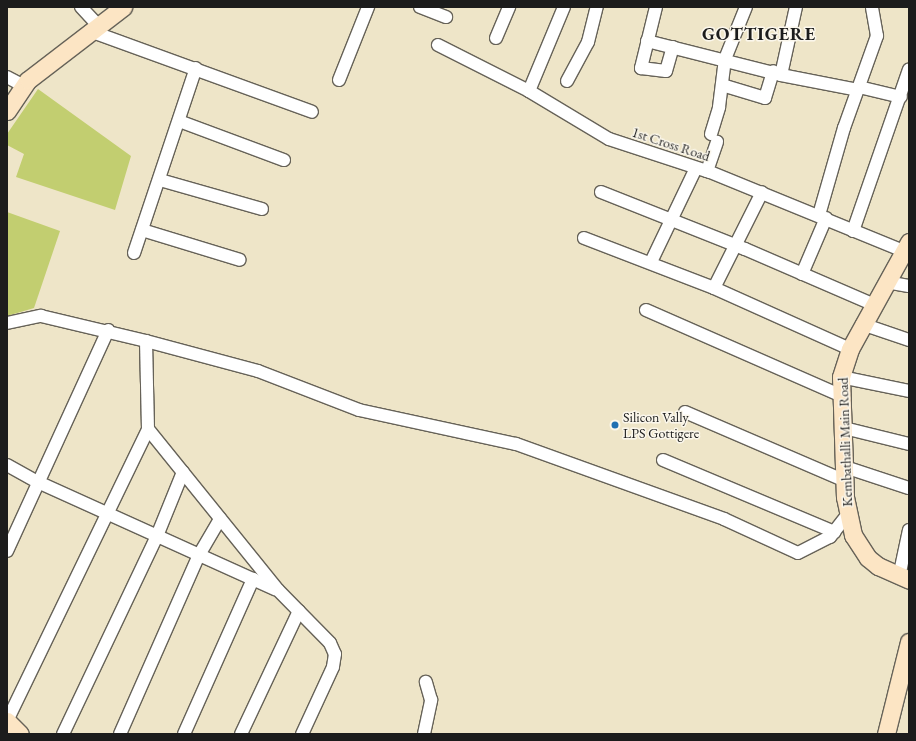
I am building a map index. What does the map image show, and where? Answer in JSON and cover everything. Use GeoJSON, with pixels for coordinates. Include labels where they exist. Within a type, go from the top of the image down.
{"type":"FeatureCollection","features":[{"type":"Feature","properties":{"kind":"street"},"geometry":{"type":"LineString","coordinates":[[81,7],[94,28],[312,112]]}},
{"type":"Feature","properties":{"kind":"street"},"geometry":{"type":"LineString","coordinates":[[7,111],[28,80],[123,7]]}},
{"type":"Feature","properties":{"kind":"street"},"geometry":{"type":"LineString","coordinates":[[339,80],[368,7]]}},
{"type":"Feature","properties":{"kind":"street"},"geometry":{"type":"LineString","coordinates":[[420,7],[446,17]]}},
{"type":"Feature","properties":{"kind":"street"},"geometry":{"type":"LineString","coordinates":[[496,38],[509,7]]}},
{"type":"Feature","properties":{"kind":"street"},"geometry":{"type":"LineString","coordinates":[[529,91],[564,7]]}},
{"type":"Feature","properties":{"kind":"street"},"geometry":{"type":"LineString","coordinates":[[567,81],[588,42],[597,7]]}},
{"type":"Feature","properties":{"kind":"street"},"geometry":{"type":"LineString","coordinates":[[656,7],[641,68],[666,71],[673,47]]}},
{"type":"Feature","properties":{"kind":"street"},"geometry":{"type":"LineString","coordinates":[[651,262],[671,220],[702,169],[714,138],[725,59],[746,7]]}},
{"type":"Feature","properties":{"kind":"street"},"geometry":{"type":"LineString","coordinates":[[722,85],[765,98],[777,73],[796,7]]}},
{"type":"Feature","properties":{"kind":"street"},"geometry":{"type":"LineString","coordinates":[[802,274],[823,217],[844,128],[877,36],[872,7]]}},
{"type":"Feature","properties":{"kind":"street"},"geometry":{"type":"LineString","coordinates":[[647,41],[777,73],[900,97]]}},
{"type":"Feature","properties":{"kind":"street","name":"1st Cross Road"},"geometry":{"type":"LineString","coordinates":[[438,45],[529,91],[609,139],[702,169],[823,217],[853,231],[906,247]]}},
{"type":"Feature","properties":{"kind":"street"},"geometry":{"type":"LineString","coordinates":[[134,253],[160,180],[196,68]]}},
{"type":"Feature","properties":{"kind":"street"},"geometry":{"type":"LineString","coordinates":[[853,231],[909,70]]}},
{"type":"Feature","properties":{"kind":"street"},"geometry":{"type":"LineString","coordinates":[[7,77],[24,86]]}},
{"type":"Feature","properties":{"kind":"street"},"geometry":{"type":"LineString","coordinates":[[179,121],[284,160]]}},
{"type":"Feature","properties":{"kind":"street"},"geometry":{"type":"LineString","coordinates":[[160,180],[262,209]]}},
{"type":"Feature","properties":{"kind":"street"},"geometry":{"type":"LineString","coordinates":[[601,192],[736,245],[872,304]]}},
{"type":"Feature","properties":{"kind":"street"},"geometry":{"type":"LineString","coordinates":[[714,288],[762,192]]}},
{"type":"Feature","properties":{"kind":"street"},"geometry":{"type":"LineString","coordinates":[[142,230],[240,260]]}},
{"type":"Feature","properties":{"kind":"street"},"geometry":{"type":"LineString","coordinates":[[584,238],[651,262],[714,288],[850,349]]}},
{"type":"Feature","properties":{"kind":"street","name":"Kembathalli Main Road"},"geometry":{"type":"LineString","coordinates":[[904,578],[868,558],[853,535],[847,516],[844,428],[840,377],[850,349],[872,304],[906,247]]}},
{"type":"Feature","properties":{"kind":"street"},"geometry":{"type":"LineString","coordinates":[[886,282],[909,286]]}},
{"type":"Feature","properties":{"kind":"street"},"geometry":{"type":"LineString","coordinates":[[646,310],[842,396]]}},
{"type":"Feature","properties":{"kind":"street"},"geometry":{"type":"LineString","coordinates":[[7,323],[41,316],[108,330],[258,371],[359,410],[516,444],[724,519],[798,553],[830,537],[847,516]]}},
{"type":"Feature","properties":{"kind":"street"},"geometry":{"type":"LineString","coordinates":[[862,324],[909,340]]}},
{"type":"Feature","properties":{"kind":"street"},"geometry":{"type":"LineString","coordinates":[[7,551],[40,483],[108,330]]}},
{"type":"Feature","properties":{"kind":"street"},"geometry":{"type":"LineString","coordinates":[[20,734],[7,721],[148,429],[146,340]]}},
{"type":"Feature","properties":{"kind":"street"},"geometry":{"type":"LineString","coordinates":[[840,377],[909,391]]}},
{"type":"Feature","properties":{"kind":"street"},"geometry":{"type":"LineString","coordinates":[[685,412],[845,474],[909,488]]}},
{"type":"Feature","properties":{"kind":"street"},"geometry":{"type":"LineString","coordinates":[[844,428],[909,444]]}},
{"type":"Feature","properties":{"kind":"street"},"geometry":{"type":"LineString","coordinates":[[148,429],[278,590],[330,643],[335,654],[333,667],[302,734]]}},
{"type":"Feature","properties":{"kind":"street"},"geometry":{"type":"LineString","coordinates":[[663,460],[834,532]]}},
{"type":"Feature","properties":{"kind":"street"},"geometry":{"type":"LineString","coordinates":[[7,465],[40,483],[278,590]]}},
{"type":"Feature","properties":{"kind":"street"},"geometry":{"type":"LineString","coordinates":[[63,734],[157,536],[183,472]]}},
{"type":"Feature","properties":{"kind":"street"},"geometry":{"type":"LineString","coordinates":[[120,734],[199,555],[220,519]]}},
{"type":"Feature","properties":{"kind":"street"},"geometry":{"type":"LineString","coordinates":[[904,578],[909,530]]}},
{"type":"Feature","properties":{"kind":"street"},"geometry":{"type":"LineString","coordinates":[[184,734],[253,579]]}},
{"type":"Feature","properties":{"kind":"street"},"geometry":{"type":"LineString","coordinates":[[241,734],[298,611]]}},
{"type":"Feature","properties":{"kind":"street"},"geometry":{"type":"LineString","coordinates":[[886,734],[909,642]]}},
{"type":"Feature","properties":{"kind":"street"},"geometry":{"type":"LineString","coordinates":[[424,734],[431,700],[426,682]]}},
{"type":"Feature","properties":{"kind":"green space"},"geometry":{"type":"Polygon","coordinates":[[[38,89],[131,156],[115,210],[16,177],[24,154],[7,145],[7,134],[38,89]]]}},
{"type":"Feature","properties":{"kind":"green space"},"geometry":{"type":"Polygon","coordinates":[[[7,212],[60,231],[34,308],[7,316],[7,212]]]}},
{"type":"Feature","properties":{"kind":"place","name":"Silicon Vally LPS Gottigere"},"geometry":{"type":"Point","coordinates":[615,425]}},
{"type":"Feature","properties":{"kind":"district","name":"GOTTIGERE"},"geometry":{"type":"Point","coordinates":[759,34]}}]}
